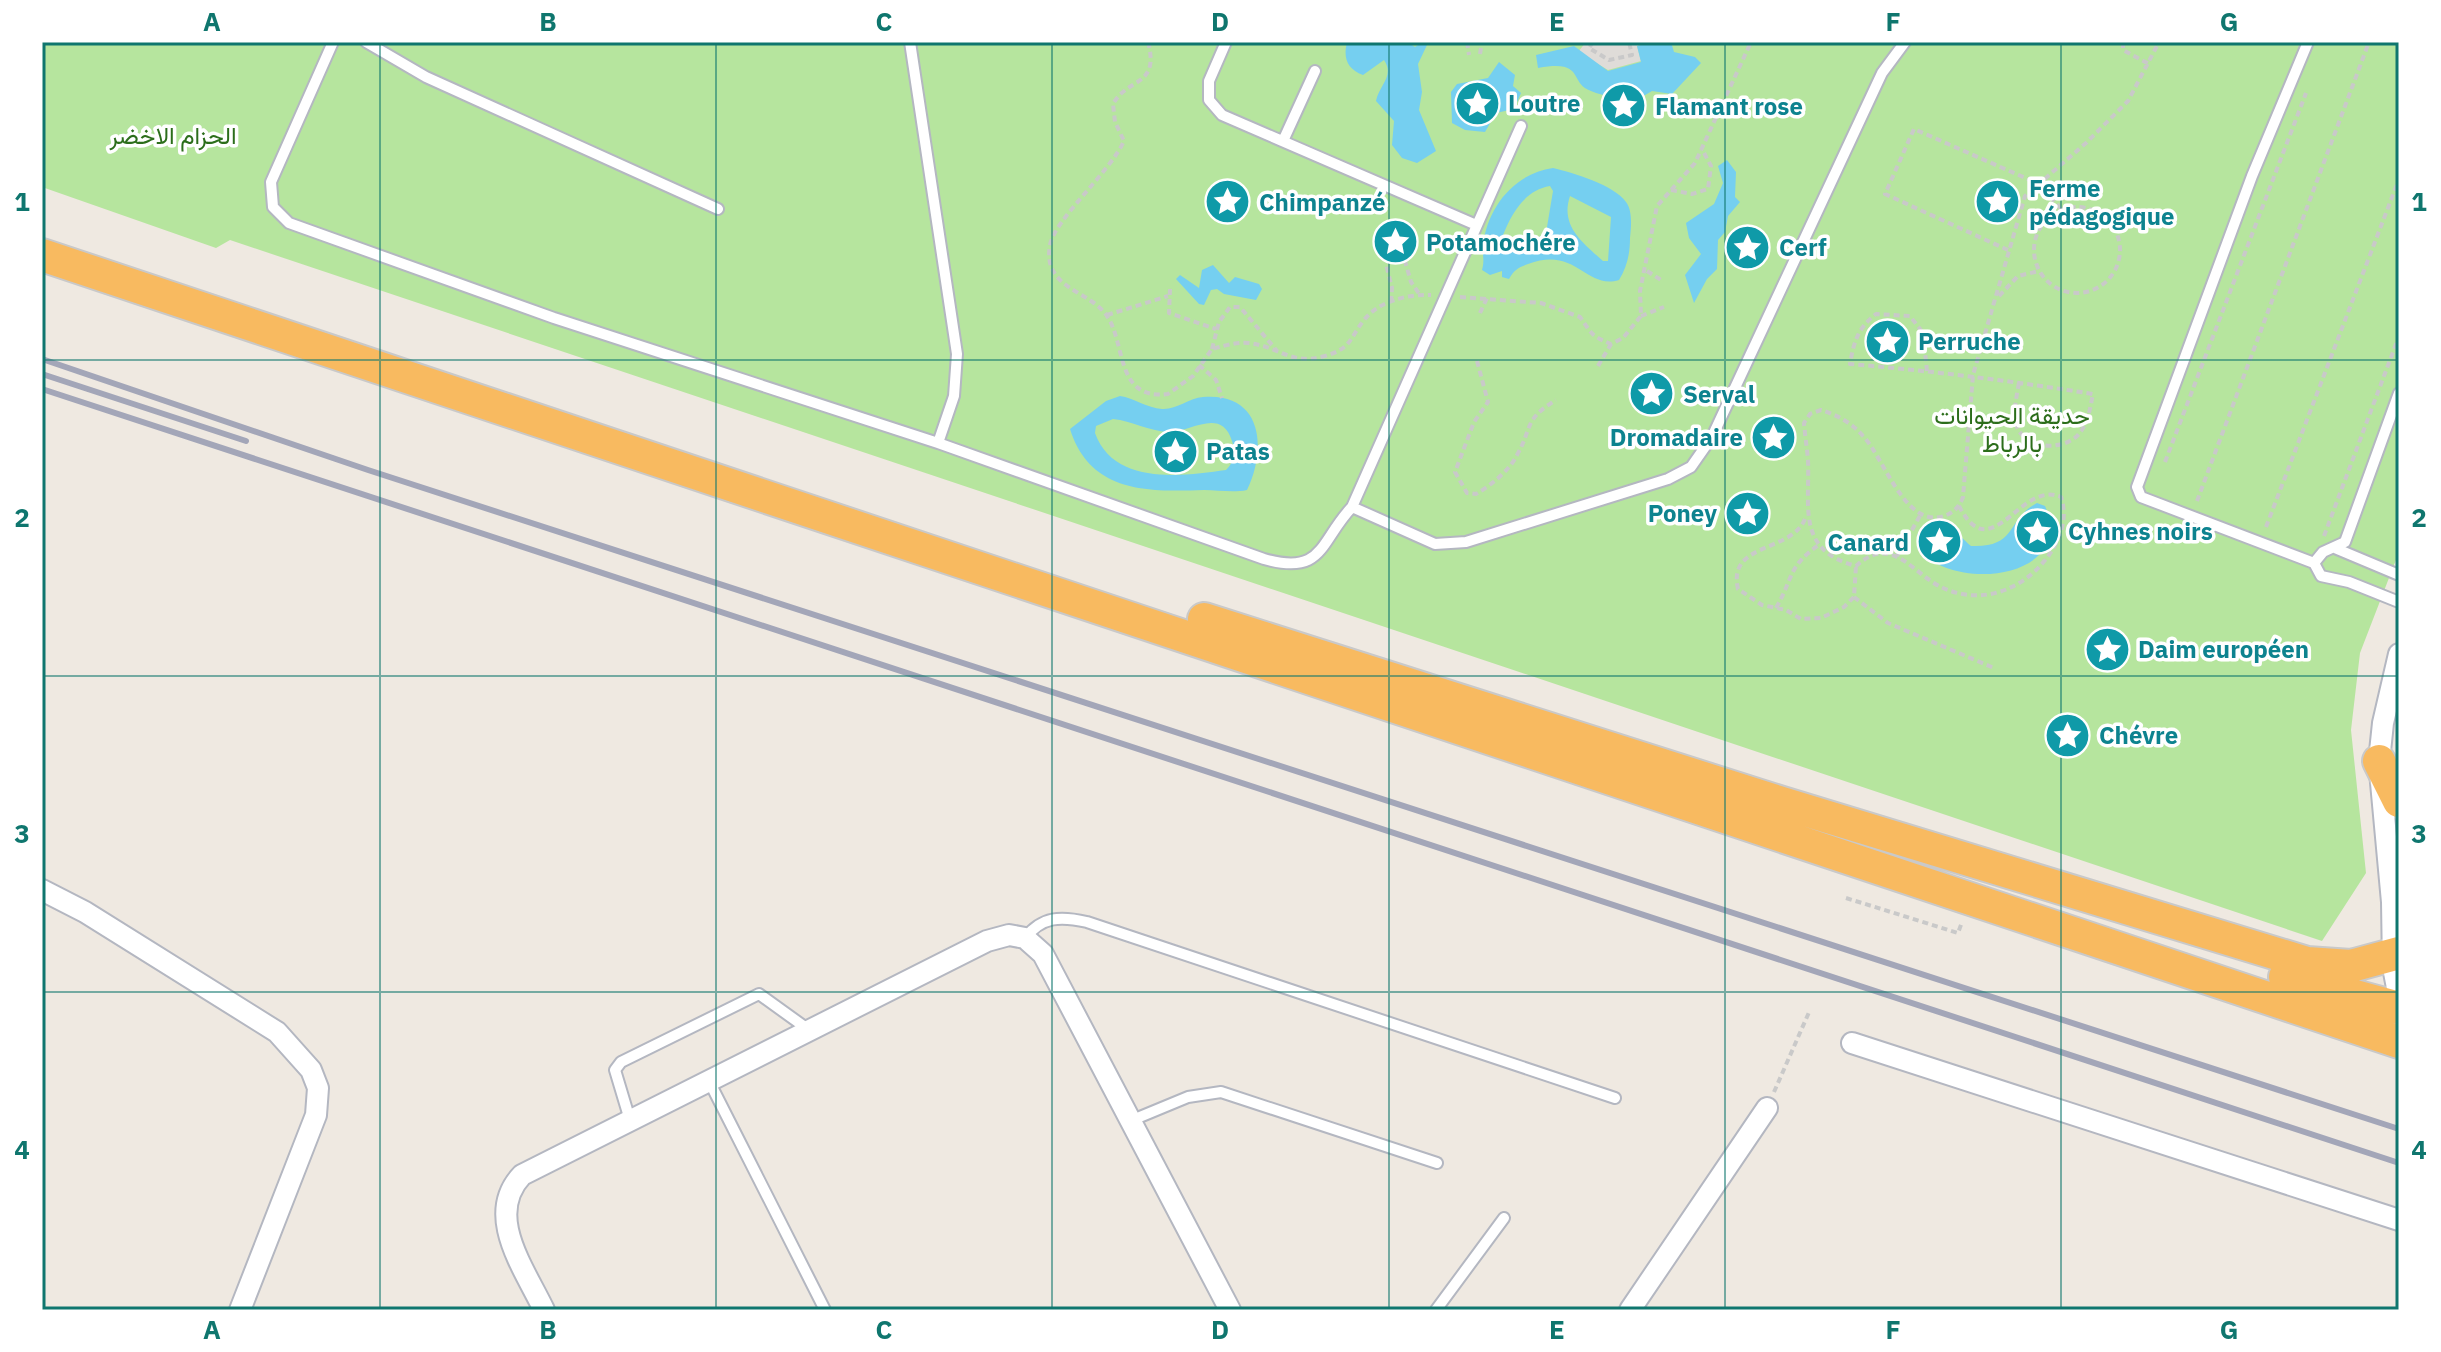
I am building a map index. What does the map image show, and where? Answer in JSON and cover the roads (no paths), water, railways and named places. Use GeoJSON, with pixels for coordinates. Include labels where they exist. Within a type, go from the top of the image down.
{"type":"FeatureCollection","features":[{"type":"Feature","properties":{"kind":"highway"},"geometry":{"type":"LineString","coordinates":[[42,232],[1049,570],[1782,803],[2307,963],[2351,966],[2396,955]]}},
{"type":"Feature","properties":{"kind":"highway"},"geometry":{"type":"LineString","coordinates":[[42,255],[2399,1042]]}},
{"type":"Feature","properties":{"kind":"highway"},"geometry":{"type":"LineString","coordinates":[[2379,761],[2392,804]]}},
{"type":"Feature","properties":{"kind":"highway"},"geometry":{"type":"LineString","coordinates":[[2167,963],[2268,973],[2399,1008]]}},
{"type":"Feature","properties":{"kind":"street"},"geometry":{"type":"LineString","coordinates":[[2379,761],[2392,715],[2399,654]]}},
{"type":"Feature","properties":{"kind":"street"},"geometry":{"type":"LineString","coordinates":[[2392,804],[2399,998]]}},
{"type":"Feature","properties":{"kind":"street"},"geometry":{"type":"LineString","coordinates":[[2392,804],[2399,843]]}},
{"type":"Feature","properties":{"kind":"street"},"geometry":{"type":"LineString","coordinates":[[42,890],[85,912],[277,1032],[311,1070],[318,1088],[316,1115],[240,1310]]}},
{"type":"Feature","properties":{"kind":"street"},"geometry":{"type":"LineString","coordinates":[[544,1310],[505,1224],[503,1213],[509,1189],[537,1166],[987,941],[1009,935],[1033,943],[1053,970],[1128,1122],[1230,1310]]}},
{"type":"Feature","properties":{"kind":"street"},"geometry":{"type":"LineString","coordinates":[[1852,1043],[2399,1220]]}},
{"type":"Feature","properties":{"kind":"street"},"geometry":{"type":"LineString","coordinates":[[1630,1310],[1767,1108]]}},
{"type":"Feature","properties":{"kind":"lane"},"geometry":{"type":"LineString","coordinates":[[333,42],[271,182],[273,207],[289,223],[554,318],[938,443],[1279,563],[1302,563],[1318,556],[1352,507],[1474,224],[1521,126]]}},
{"type":"Feature","properties":{"kind":"lane"},"geometry":{"type":"LineString","coordinates":[[366,42],[426,77],[718,209]]}},
{"type":"Feature","properties":{"kind":"lane"},"geometry":{"type":"LineString","coordinates":[[910,42],[957,354],[954,396],[938,443]]}},
{"type":"Feature","properties":{"kind":"lane"},"geometry":{"type":"LineString","coordinates":[[1226,42],[1209,81],[1209,100],[1222,115],[1474,224]]}},
{"type":"Feature","properties":{"kind":"lane"},"geometry":{"type":"LineString","coordinates":[[1352,507],[1435,544],[1466,542],[1637,489],[1691,467],[1712,437],[1882,73],[1905,42]]}},
{"type":"Feature","properties":{"kind":"lane"},"geometry":{"type":"LineString","coordinates":[[2308,42],[2275,117],[2137,487],[2141,497],[2399,602]]}},
{"type":"Feature","properties":{"kind":"lane"},"geometry":{"type":"LineString","coordinates":[[1283,141],[1315,71]]}},
{"type":"Feature","properties":{"kind":"lane"},"geometry":{"type":"LineString","coordinates":[[2341,546],[2399,393]]}},
{"type":"Feature","properties":{"kind":"lane"},"geometry":{"type":"LineString","coordinates":[[2316,568],[2323,552],[2341,546],[2399,575]]}},
{"type":"Feature","properties":{"kind":"lane"},"geometry":{"type":"LineString","coordinates":[[1025,938],[1034,927],[1046,920],[1063,917],[1087,922],[1615,1098]]}},
{"type":"Feature","properties":{"kind":"lane"},"geometry":{"type":"LineString","coordinates":[[630,1120],[615,1070],[621,1062],[635,1055],[759,994],[809,1031]]}},
{"type":"Feature","properties":{"kind":"lane"},"geometry":{"type":"LineString","coordinates":[[709,1081],[825,1310]]}},
{"type":"Feature","properties":{"kind":"lane"},"geometry":{"type":"LineString","coordinates":[[1128,1122],[1188,1097],[1221,1092],[1437,1163]]}},
{"type":"Feature","properties":{"kind":"lane"},"geometry":{"type":"LineString","coordinates":[[1436,1310],[1504,1218]]}},
{"type":"Feature","properties":{"kind":"water"},"geometry":{"type":"Polygon","coordinates":[[[1347,42],[1407,42],[1415,47],[1423,42],[1427,45],[1418,64],[1422,92],[1419,110],[1436,151],[1417,163],[1402,158],[1392,145],[1394,121],[1376,101],[1387,76],[1387,66],[1384,60],[1363,75],[1353,70],[1346,53],[1347,42]]]}},
{"type":"Feature","properties":{"kind":"water"},"geometry":{"type":"Polygon","coordinates":[[[1671,42],[1674,52],[1695,57],[1701,63],[1672,94],[1652,91],[1635,101],[1607,96],[1584,87],[1570,69],[1553,66],[1538,68],[1536,55],[1574,46],[1608,71],[1641,62],[1637,46],[1671,42]]]}},
{"type":"Feature","properties":{"kind":"water"},"geometry":{"type":"Polygon","coordinates":[[[1499,62],[1515,75],[1513,86],[1521,93],[1514,109],[1496,113],[1485,132],[1465,130],[1452,123],[1451,92],[1457,84],[1488,78],[1499,62]]]}},
{"type":"Feature","properties":{"kind":"water"},"geometry":{"type":"Polygon","coordinates":[[[1727,160],[1736,172],[1735,197],[1740,202],[1728,216],[1725,232],[1718,240],[1717,269],[1707,279],[1694,303],[1685,275],[1701,254],[1689,238],[1686,223],[1714,204],[1723,183],[1718,166],[1727,160]]]}},
{"type":"Feature","properties":{"kind":"water"},"geometry":{"type":"Polygon","coordinates":[[[1553,168],[1582,176],[1612,190],[1626,202],[1631,220],[1629,249],[1619,280],[1597,279],[1558,260],[1528,264],[1517,269],[1509,279],[1502,277],[1502,271],[1490,275],[1482,270],[1483,246],[1490,218],[1505,194],[1539,171],[1553,168]],[[1550,186],[1531,194],[1517,208],[1499,246],[1501,252],[1515,251],[1546,233],[1553,191],[1550,186]],[[1570,196],[1568,216],[1575,233],[1603,261],[1608,261],[1611,217],[1570,196]]]}},
{"type":"Feature","properties":{"kind":"water"},"geometry":{"type":"Polygon","coordinates":[[[1213,265],[1229,283],[1235,277],[1259,284],[1262,289],[1256,300],[1224,294],[1217,289],[1211,290],[1204,305],[1199,304],[1176,279],[1180,275],[1199,288],[1202,270],[1213,265]]]}},
{"type":"Feature","properties":{"kind":"water"},"geometry":{"type":"Polygon","coordinates":[[[1120,396],[1162,409],[1203,397],[1223,398],[1238,404],[1249,413],[1258,441],[1257,457],[1247,490],[1162,490],[1124,484],[1106,477],[1079,450],[1070,429],[1106,401],[1120,396]],[[1113,419],[1096,426],[1095,433],[1104,450],[1117,462],[1133,470],[1152,474],[1190,474],[1226,470],[1232,460],[1232,441],[1220,425],[1204,424],[1168,432],[1113,419]]]}},
{"type":"Feature","properties":{"kind":"water"},"geometry":{"type":"Polygon","coordinates":[[[2037,503],[2045,506],[2050,530],[2044,549],[2029,563],[2008,571],[1983,574],[1958,571],[1935,563],[1917,548],[1917,535],[1927,523],[1947,525],[1971,546],[1997,542],[2037,503]]]}},
{"type":"Feature","properties":{"kind":"railway"},"geometry":{"type":"LineString","coordinates":[[42,359],[368,470],[2399,1129]]}},
{"type":"Feature","properties":{"kind":"railway"},"geometry":{"type":"LineString","coordinates":[[42,374],[246,441]]}},
{"type":"Feature","properties":{"kind":"railway"},"geometry":{"type":"LineString","coordinates":[[42,389],[2399,1163]]}},
{"type":"Feature","properties":{"kind":"place","name":"Loutre"},"geometry":{"type":"Point","coordinates":[1477,103]}},
{"type":"Feature","properties":{"kind":"place","name":"Flamant rose"},"geometry":{"type":"Point","coordinates":[1624,106]}},
{"type":"Feature","properties":{"kind":"place","name":"Chimpanzé"},"geometry":{"type":"Point","coordinates":[1228,202]}},
{"type":"Feature","properties":{"kind":"place","name":"Ferme pédagogique"},"geometry":{"type":"Point","coordinates":[1998,202]}},
{"type":"Feature","properties":{"kind":"place","name":"Potamochére"},"geometry":{"type":"Point","coordinates":[1395,242]}},
{"type":"Feature","properties":{"kind":"place","name":"Cerf"},"geometry":{"type":"Point","coordinates":[1748,247]}},
{"type":"Feature","properties":{"kind":"place","name":"Perruche"},"geometry":{"type":"Point","coordinates":[1887,341]}},
{"type":"Feature","properties":{"kind":"place","name":"Serval"},"geometry":{"type":"Point","coordinates":[1652,394]}},
{"type":"Feature","properties":{"kind":"place","name":"Dromadaire"},"geometry":{"type":"Point","coordinates":[1774,437]}},
{"type":"Feature","properties":{"kind":"place","name":"Patas"},"geometry":{"type":"Point","coordinates":[1175,451]}},
{"type":"Feature","properties":{"kind":"place","name":"Poney"},"geometry":{"type":"Point","coordinates":[1748,513]}},
{"type":"Feature","properties":{"kind":"place","name":"Cyhnes noirs"},"geometry":{"type":"Point","coordinates":[2037,531]}},
{"type":"Feature","properties":{"kind":"place","name":"Canard"},"geometry":{"type":"Point","coordinates":[1940,542]}},
{"type":"Feature","properties":{"kind":"place","name":"Daim européen"},"geometry":{"type":"Point","coordinates":[2107,649]}},
{"type":"Feature","properties":{"kind":"place","name":"Chévre"},"geometry":{"type":"Point","coordinates":[2068,735]}},
{"type":"Feature","properties":{"kind":"park label","name":"الحزام الاخضر"},"geometry":{"type":"Point","coordinates":[173,135]}},
{"type":"Feature","properties":{"kind":"park label","name":"حديقة الحيوانات بالرباط"},"geometry":{"type":"Point","coordinates":[2012,429]}}]}
